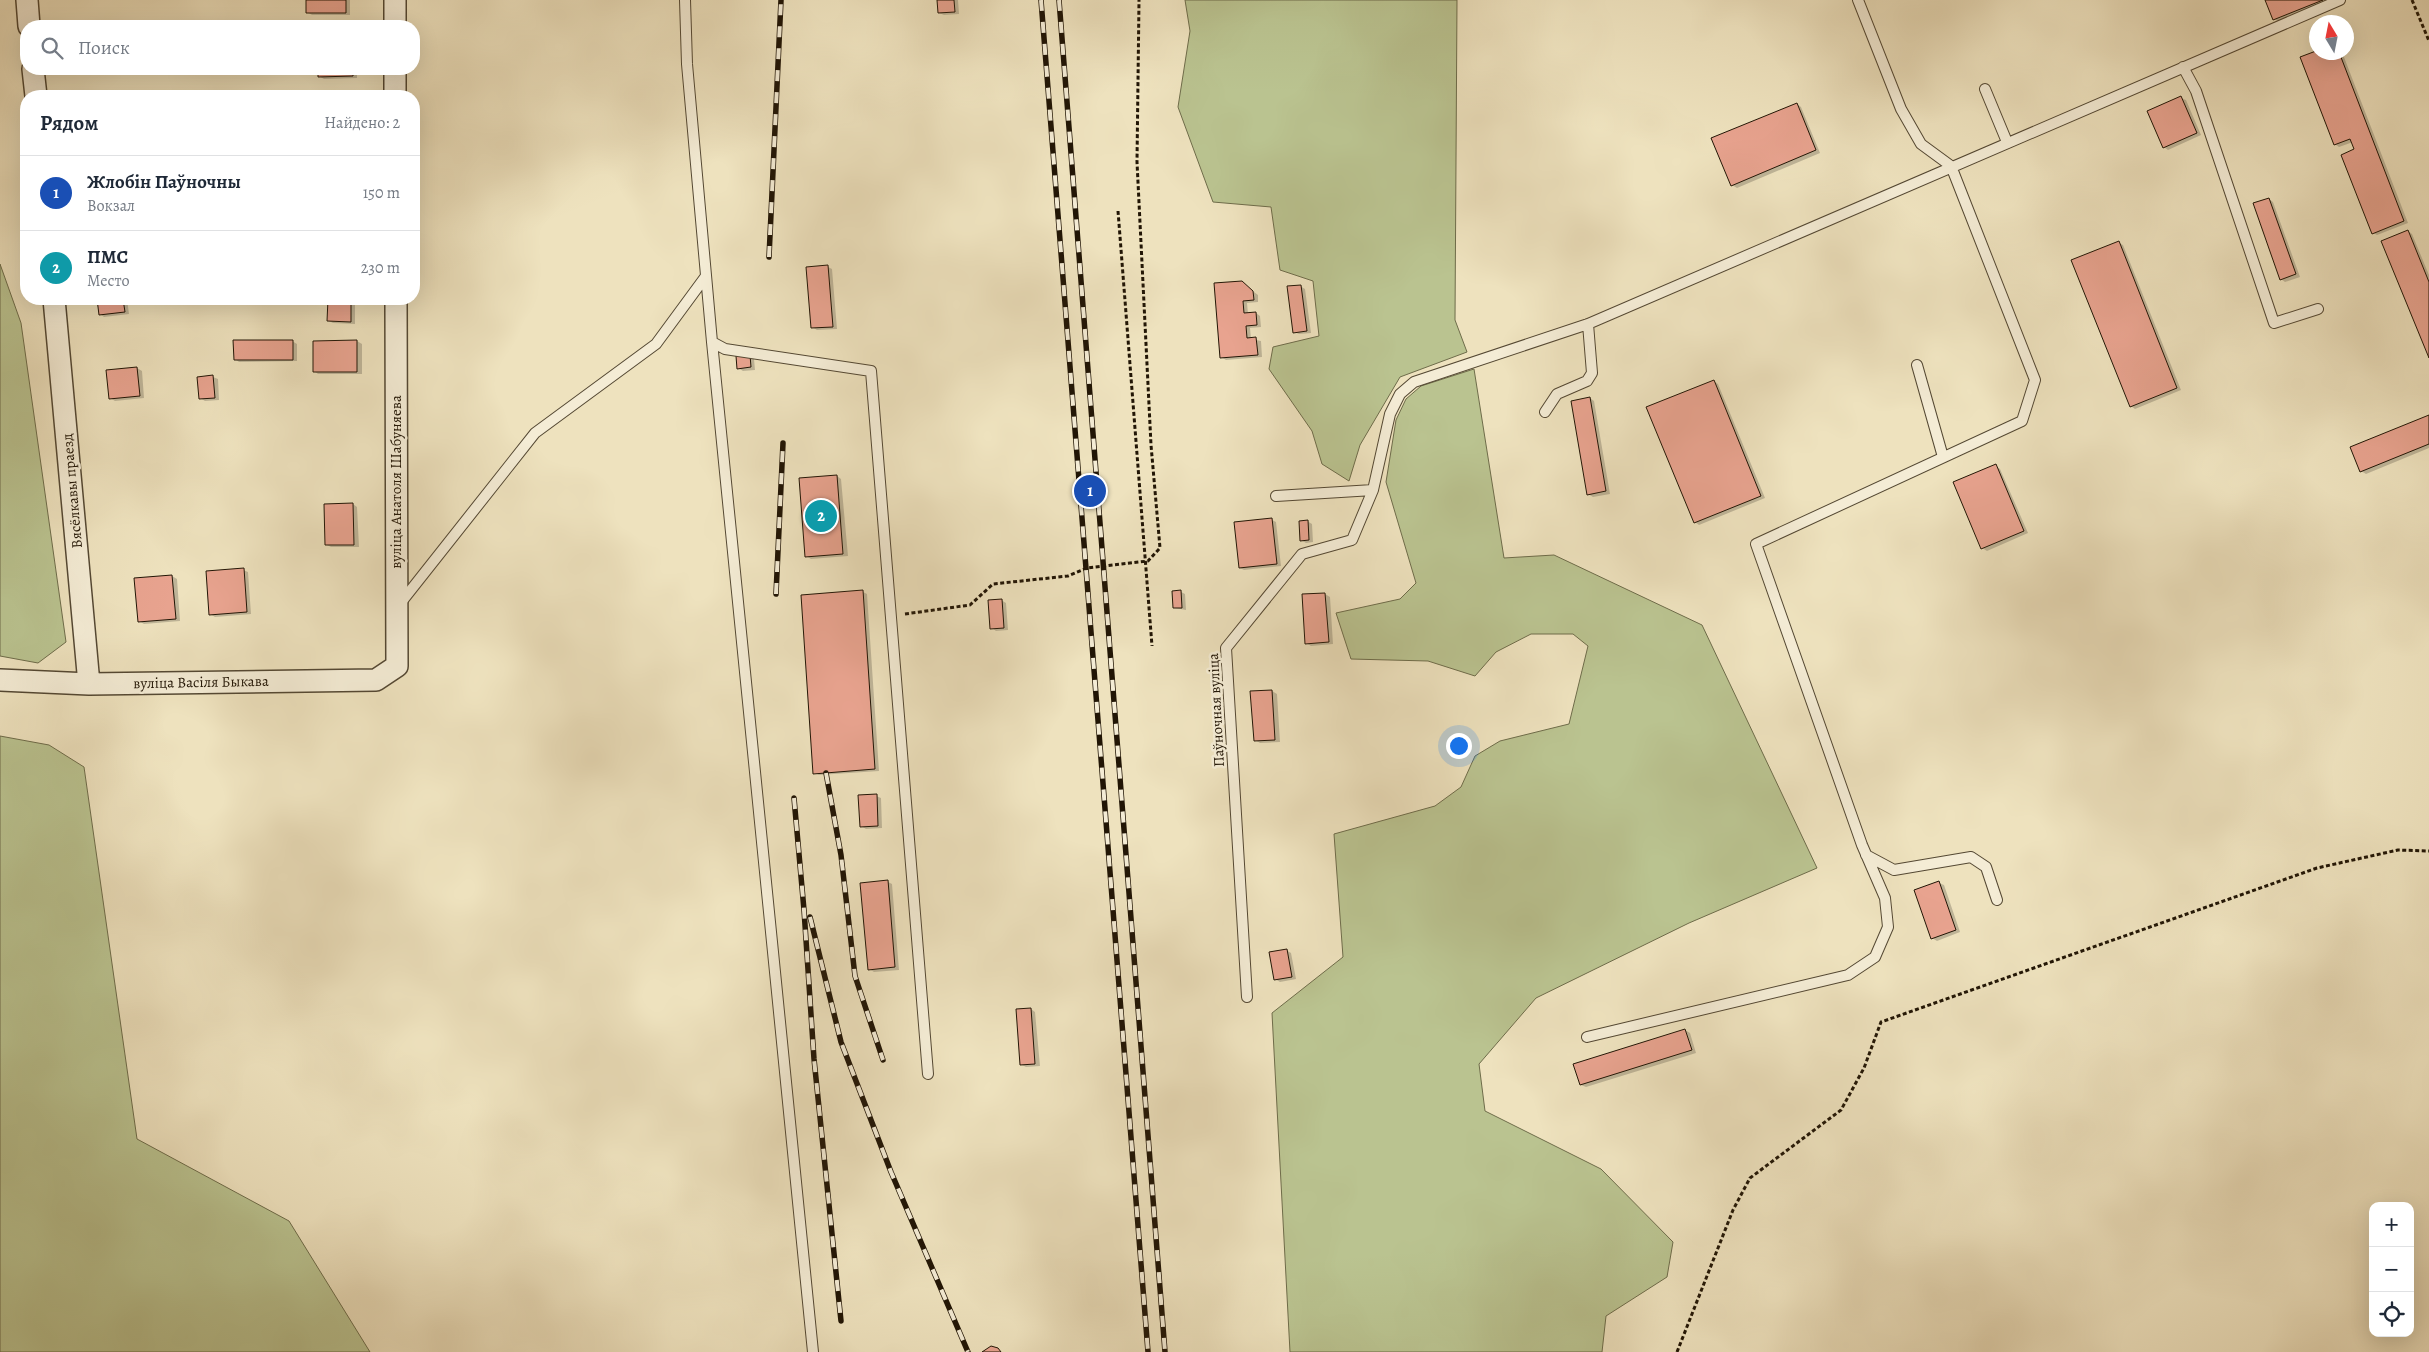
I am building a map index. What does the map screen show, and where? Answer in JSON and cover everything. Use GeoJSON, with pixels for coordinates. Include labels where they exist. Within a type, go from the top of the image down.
{"type":"FeatureCollection","features":[{"type":"Feature","properties":{"kind":"street"},"geometry":{"type":"LineString","coordinates":[[27,0],[29,20]]}},
{"type":"Feature","properties":{"kind":"street"},"geometry":{"type":"LineString","coordinates":[[395,0],[395,20]]}},
{"type":"Feature","properties":{"kind":"street"},"geometry":{"type":"LineString","coordinates":[[34,75],[35,90]]}},
{"type":"Feature","properties":{"kind":"street"},"geometry":{"type":"LineString","coordinates":[[395,75],[395,90]]}},
{"type":"Feature","properties":{"kind":"street","name":"Вясёлкавы праезд"},"geometry":{"type":"LineString","coordinates":[[55,305],[89,684]]}},
{"type":"Feature","properties":{"kind":"street","name":"вуліца Анатоля Шабуняева"},"geometry":{"type":"LineString","coordinates":[[396,305],[397,666]]}},
{"type":"Feature","properties":{"kind":"street","name":"вуліца Васіля Быкава"},"geometry":{"type":"LineString","coordinates":[[0,680],[89,684],[376,680],[397,666]]}},
{"type":"Feature","properties":{"kind":"lane"},"geometry":{"type":"LineString","coordinates":[[685,0],[687,64],[712,342],[813,1352]]}},
{"type":"Feature","properties":{"kind":"lane"},"geometry":{"type":"LineString","coordinates":[[1587,1037],[1838,977],[1854,970],[1874,957],[1888,926],[1885,898],[1866,855],[1756,544],[2022,421],[2035,380],[1951,166],[1921,144],[1901,109],[1858,0]]}},
{"type":"Feature","properties":{"kind":"lane"},"geometry":{"type":"LineString","coordinates":[[1276,496],[1373,490],[1390,414],[1400,394],[1414,382],[1588,324],[2340,0]]}},
{"type":"Feature","properties":{"kind":"lane"},"geometry":{"type":"LineString","coordinates":[[2183,67],[2196,91],[2274,323],[2318,309]]}},
{"type":"Feature","properties":{"kind":"lane"},"geometry":{"type":"LineString","coordinates":[[1985,89],[2007,142]]}},
{"type":"Feature","properties":{"kind":"lane"},"geometry":{"type":"LineString","coordinates":[[397,608],[535,433],[656,344],[706,276]]}},
{"type":"Feature","properties":{"kind":"lane"},"geometry":{"type":"LineString","coordinates":[[1545,412],[1557,394],[1587,381],[1592,373],[1588,324]]}},
{"type":"Feature","properties":{"kind":"lane"},"geometry":{"type":"LineString","coordinates":[[712,342],[725,349],[871,371],[928,1074]]}},
{"type":"Feature","properties":{"kind":"lane"},"geometry":{"type":"LineString","coordinates":[[1917,365],[1943,457]]}},
{"type":"Feature","properties":{"kind":"lane","name":"Паўночная вуліца"},"geometry":{"type":"LineString","coordinates":[[1247,998],[1226,648],[1302,554],[1352,540],[1373,490]]}},
{"type":"Feature","properties":{"kind":"lane"},"geometry":{"type":"LineString","coordinates":[[1866,855],[1894,870],[1971,856],[1986,867],[1997,900]]}},
{"type":"Feature","properties":{"kind":"path"},"geometry":{"type":"LineString","coordinates":[[891,616],[970,605],[994,584],[1068,576],[1087,568],[1146,561],[1160,548],[1151,445],[1137,171],[1139,0]]}},
{"type":"Feature","properties":{"kind":"path"},"geometry":{"type":"LineString","coordinates":[[2412,0],[2429,41]]}},
{"type":"Feature","properties":{"kind":"path"},"geometry":{"type":"LineString","coordinates":[[1118,211],[1152,646]]}},
{"type":"Feature","properties":{"kind":"path"},"geometry":{"type":"LineString","coordinates":[[1677,1352],[1733,1210],[1750,1178],[1841,1110],[1864,1068],[1880,1022],[2317,868],[2398,850],[2429,852]]}},
{"type":"Feature","properties":{"kind":"green space"},"geometry":{"type":"Polygon","coordinates":[[[1185,0],[1457,0],[1455,320],[1467,352],[1400,377],[1360,445],[1349,481],[1322,464],[1312,431],[1269,369],[1273,347],[1319,336],[1313,281],[1280,270],[1271,207],[1213,202],[1178,107],[1190,31],[1185,0]]]}},
{"type":"Feature","properties":{"kind":"green space"},"geometry":{"type":"Polygon","coordinates":[[[0,264],[21,323],[66,642],[38,663],[0,656],[0,264]]]}},
{"type":"Feature","properties":{"kind":"green space"},"geometry":{"type":"Polygon","coordinates":[[[1474,369],[1504,558],[1554,555],[1702,625],[1817,868],[1689,923],[1536,998],[1479,1064],[1485,1111],[1601,1169],[1673,1242],[1667,1277],[1606,1316],[1602,1352],[1290,1352],[1272,1013],[1343,957],[1334,834],[1435,806],[1461,787],[1475,756],[1500,741],[1569,724],[1588,646],[1573,634],[1531,634],[1496,652],[1475,676],[1428,661],[1351,659],[1336,613],[1400,599],[1416,583],[1386,482],[1396,420],[1406,399],[1421,386],[1474,369]]]}},
{"type":"Feature","properties":{"kind":"green space"},"geometry":{"type":"Polygon","coordinates":[[[0,736],[49,745],[84,767],[137,1139],[289,1221],[370,1352],[0,1352],[0,736]]]}},
{"type":"Feature","properties":{"kind":"building"},"geometry":{"type":"Polygon","coordinates":[[[306,0],[346,0],[346,13],[306,13],[306,0]]]}},
{"type":"Feature","properties":{"kind":"building"},"geometry":{"type":"Polygon","coordinates":[[[937,0],[954,0],[955,12],[938,13],[937,0]]]}},
{"type":"Feature","properties":{"kind":"building"},"geometry":{"type":"Polygon","coordinates":[[[2265,0],[2323,0],[2273,20],[2265,0]]]}},
{"type":"Feature","properties":{"kind":"building"},"geometry":{"type":"Polygon","coordinates":[[[2309,54],[2309,60],[2342,60],[2404,221],[2372,234],[2341,155],[2354,149],[2350,139],[2334,145],[2300,57],[2309,54]]]}},
{"type":"Feature","properties":{"kind":"building"},"geometry":{"type":"Polygon","coordinates":[[[318,75],[353,75],[353,76],[318,77],[318,75]]]}},
{"type":"Feature","properties":{"kind":"building"},"geometry":{"type":"Polygon","coordinates":[[[2181,96],[2197,133],[2163,148],[2147,111],[2181,96]]]}},
{"type":"Feature","properties":{"kind":"building"},"geometry":{"type":"Polygon","coordinates":[[[1797,103],[1816,150],[1731,186],[1711,138],[1797,103]]]}},
{"type":"Feature","properties":{"kind":"building"},"geometry":{"type":"Polygon","coordinates":[[[2269,198],[2296,274],[2280,280],[2253,203],[2269,198]]]}},
{"type":"Feature","properties":{"kind":"building"},"geometry":{"type":"Polygon","coordinates":[[[2408,230],[2429,282],[2429,358],[2381,241],[2408,230]]]}},
{"type":"Feature","properties":{"kind":"building"},"geometry":{"type":"Polygon","coordinates":[[[2119,241],[2177,388],[2130,407],[2071,260],[2119,241]]]}},
{"type":"Feature","properties":{"kind":"building"},"geometry":{"type":"Polygon","coordinates":[[[828,265],[833,327],[811,328],[806,267],[828,265]]]}},
{"type":"Feature","properties":{"kind":"building"},"geometry":{"type":"Polygon","coordinates":[[[1242,281],[1253,291],[1254,300],[1243,301],[1244,313],[1256,312],[1257,325],[1246,326],[1247,338],[1256,337],[1258,355],[1220,358],[1214,283],[1242,281]]]}},
{"type":"Feature","properties":{"kind":"building"},"geometry":{"type":"Polygon","coordinates":[[[1301,285],[1307,331],[1293,333],[1287,286],[1301,285]]]}},
{"type":"Feature","properties":{"kind":"building"},"geometry":{"type":"Polygon","coordinates":[[[98,305],[124,305],[125,312],[99,315],[98,305]]]}},
{"type":"Feature","properties":{"kind":"building"},"geometry":{"type":"Polygon","coordinates":[[[328,305],[351,305],[351,322],[327,321],[328,305]]]}},
{"type":"Feature","properties":{"kind":"building"},"geometry":{"type":"Polygon","coordinates":[[[233,340],[293,340],[293,360],[234,360],[233,340]]]}},
{"type":"Feature","properties":{"kind":"building"},"geometry":{"type":"Polygon","coordinates":[[[357,340],[357,372],[313,372],[313,341],[357,340]]]}},
{"type":"Feature","properties":{"kind":"building"},"geometry":{"type":"Polygon","coordinates":[[[750,355],[751,367],[737,369],[736,356],[750,355]]]}},
{"type":"Feature","properties":{"kind":"building"},"geometry":{"type":"Polygon","coordinates":[[[137,367],[140,396],[109,399],[106,370],[137,367]]]}},
{"type":"Feature","properties":{"kind":"building"},"geometry":{"type":"Polygon","coordinates":[[[213,375],[215,398],[199,399],[197,377],[213,375]]]}},
{"type":"Feature","properties":{"kind":"building"},"geometry":{"type":"Polygon","coordinates":[[[1714,380],[1761,496],[1694,523],[1646,407],[1714,380]]]}},
{"type":"Feature","properties":{"kind":"building"},"geometry":{"type":"Polygon","coordinates":[[[1590,397],[1606,491],[1587,495],[1571,401],[1590,397]]]}},
{"type":"Feature","properties":{"kind":"building"},"geometry":{"type":"Polygon","coordinates":[[[2429,415],[2429,444],[2360,472],[2350,447],[2429,415]]]}},
{"type":"Feature","properties":{"kind":"building"},"geometry":{"type":"Polygon","coordinates":[[[1996,464],[2024,531],[1981,549],[1953,482],[1996,464]]]}},
{"type":"Feature","properties":{"kind":"building"},"geometry":{"type":"Polygon","coordinates":[[[837,475],[843,554],[805,557],[799,478],[837,475]]]}},
{"type":"Feature","properties":{"kind":"building"},"geometry":{"type":"Polygon","coordinates":[[[353,503],[354,545],[325,545],[324,504],[353,503]]]}},
{"type":"Feature","properties":{"kind":"building"},"geometry":{"type":"Polygon","coordinates":[[[1272,518],[1277,564],[1239,568],[1234,522],[1272,518]]]}},
{"type":"Feature","properties":{"kind":"building"},"geometry":{"type":"Polygon","coordinates":[[[1308,520],[1309,540],[1300,541],[1299,521],[1308,520]]]}},
{"type":"Feature","properties":{"kind":"building"},"geometry":{"type":"Polygon","coordinates":[[[244,568],[247,612],[209,615],[206,571],[244,568]]]}},
{"type":"Feature","properties":{"kind":"building"},"geometry":{"type":"Polygon","coordinates":[[[172,575],[176,619],[138,622],[134,578],[172,575]]]}},
{"type":"Feature","properties":{"kind":"building"},"geometry":{"type":"Polygon","coordinates":[[[863,590],[875,769],[813,774],[801,595],[863,590]]]}},
{"type":"Feature","properties":{"kind":"building"},"geometry":{"type":"Polygon","coordinates":[[[1181,590],[1182,608],[1173,608],[1172,591],[1181,590]]]}},
{"type":"Feature","properties":{"kind":"building"},"geometry":{"type":"Polygon","coordinates":[[[1325,593],[1329,642],[1305,644],[1302,594],[1325,593]]]}},
{"type":"Feature","properties":{"kind":"building"},"geometry":{"type":"Polygon","coordinates":[[[1002,599],[1004,628],[990,629],[988,600],[1002,599]]]}},
{"type":"Feature","properties":{"kind":"building"},"geometry":{"type":"Polygon","coordinates":[[[1272,690],[1275,740],[1254,741],[1250,691],[1272,690]]]}},
{"type":"Feature","properties":{"kind":"building"},"geometry":{"type":"Polygon","coordinates":[[[877,794],[878,826],[860,827],[858,795],[877,794]]]}},
{"type":"Feature","properties":{"kind":"building"},"geometry":{"type":"Polygon","coordinates":[[[888,880],[895,967],[868,970],[860,883],[888,880]]]}},
{"type":"Feature","properties":{"kind":"building"},"geometry":{"type":"Polygon","coordinates":[[[1939,881],[1956,930],[1931,939],[1914,890],[1939,881]]]}},
{"type":"Feature","properties":{"kind":"building"},"geometry":{"type":"Polygon","coordinates":[[[1287,949],[1292,977],[1274,980],[1269,952],[1287,949]]]}},
{"type":"Feature","properties":{"kind":"building"},"geometry":{"type":"Polygon","coordinates":[[[1031,1008],[1035,1064],[1020,1065],[1016,1009],[1031,1008]]]}},
{"type":"Feature","properties":{"kind":"building"},"geometry":{"type":"Polygon","coordinates":[[[1685,1029],[1692,1050],[1580,1085],[1573,1064],[1685,1029]]]}},
{"type":"Feature","properties":{"kind":"building"},"geometry":{"type":"Polygon","coordinates":[[[991,1346],[998,1348],[1001,1352],[982,1352],[991,1346]]]}},
{"type":"Feature","properties":{"kind":"railway"},"geometry":{"type":"LineString","coordinates":[[769,257],[781,0]]}},
{"type":"Feature","properties":{"kind":"railway"},"geometry":{"type":"LineString","coordinates":[[1041,0],[1148,1352]]}},
{"type":"Feature","properties":{"kind":"railway"},"geometry":{"type":"LineString","coordinates":[[1059,0],[1165,1352]]}},
{"type":"Feature","properties":{"kind":"railway"},"geometry":{"type":"LineString","coordinates":[[776,594],[783,443]]}},
{"type":"Feature","properties":{"kind":"railway"},"geometry":{"type":"LineString","coordinates":[[826,773],[841,855],[855,976],[883,1060]]}},
{"type":"Feature","properties":{"kind":"railway"},"geometry":{"type":"LineString","coordinates":[[794,798],[814,1059],[841,1321]]}},
{"type":"Feature","properties":{"kind":"railway"},"geometry":{"type":"LineString","coordinates":[[810,917],[841,1042],[891,1172],[968,1352]]}},
{"type":"Feature","properties":{"kind":"place","name":"Жлобін Паўночны"},"geometry":{"type":"Point","coordinates":[1090,491]}},
{"type":"Feature","properties":{"kind":"place","name":"ПМС"},"geometry":{"type":"Point","coordinates":[821,516]}}]}
